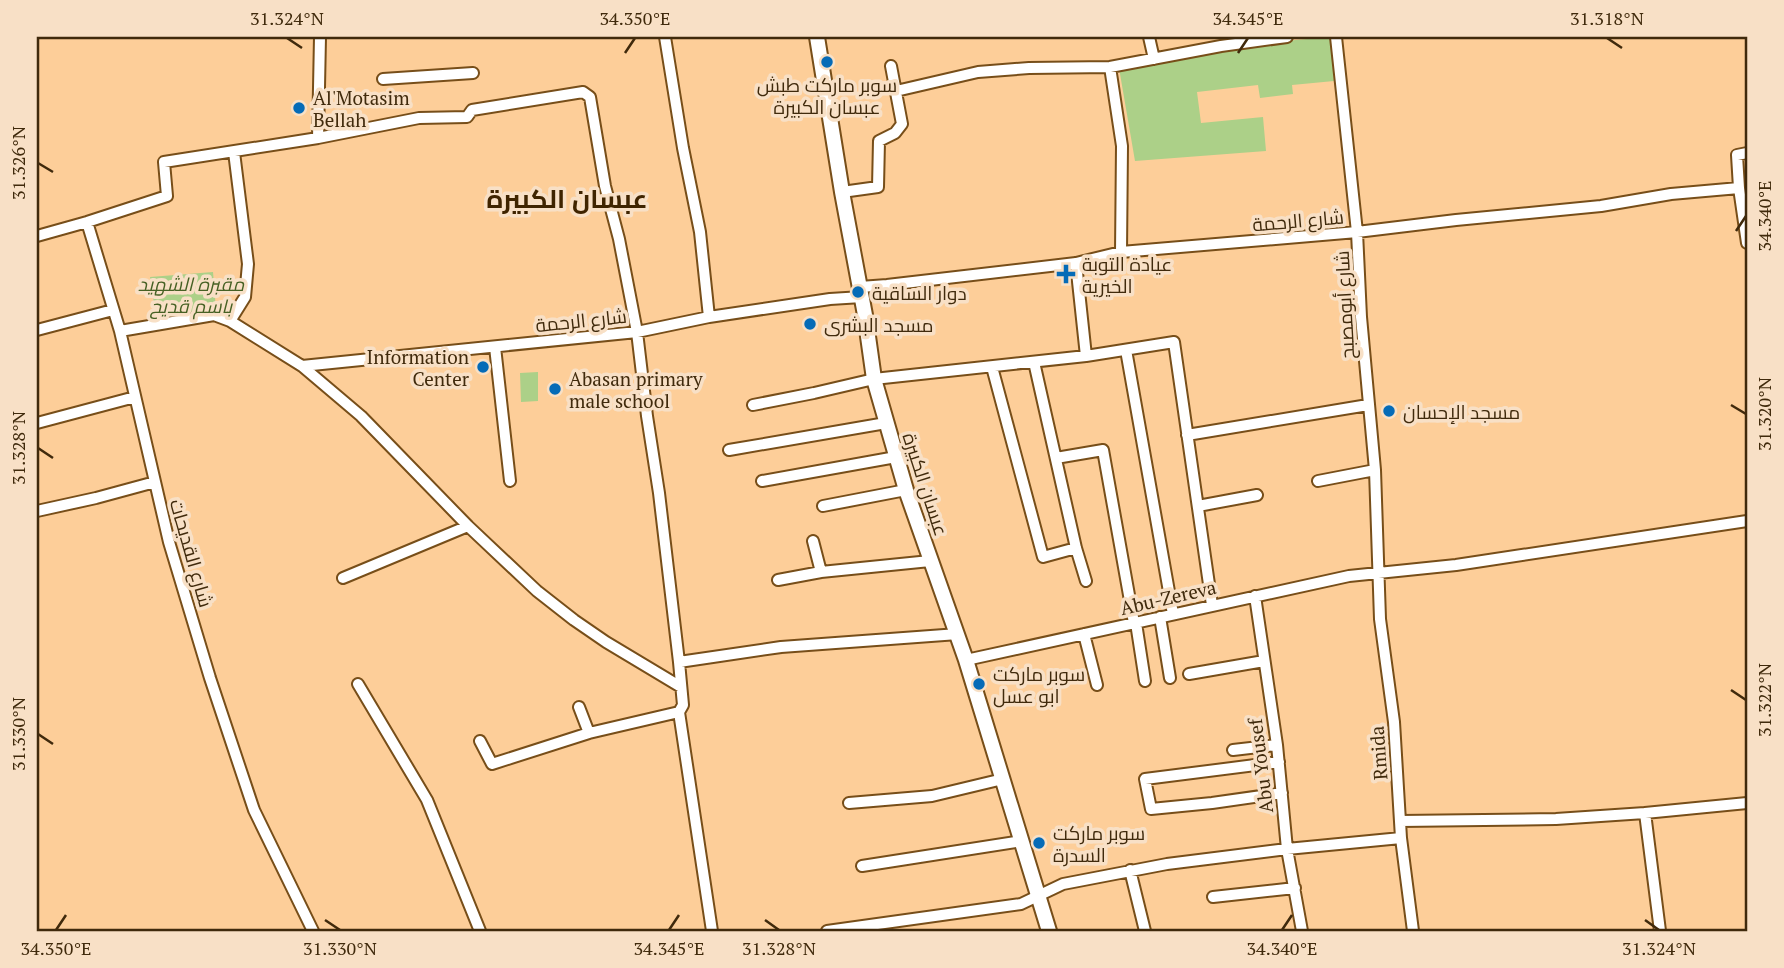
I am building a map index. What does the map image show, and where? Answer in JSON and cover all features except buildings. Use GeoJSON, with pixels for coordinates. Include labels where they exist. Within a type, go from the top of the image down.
{"type":"FeatureCollection","features":[{"type":"Feature","properties":{"kind":"main road","name":"عبسان الكبيرة"},"geometry":{"type":"LineString","coordinates":[[817,37],[874,379],[906,490],[967,660],[991,747],[1049,931]]}},
{"type":"Feature","properties":{"kind":"street"},"geometry":{"type":"LineString","coordinates":[[318,138],[320,37]]}},
{"type":"Feature","properties":{"kind":"street"},"geometry":{"type":"LineString","coordinates":[[665,37],[700,232],[709,317]]}},
{"type":"Feature","properties":{"kind":"street"},"geometry":{"type":"LineString","coordinates":[[1149,37],[1154,59]]}},
{"type":"Feature","properties":{"kind":"street"},"geometry":{"type":"LineString","coordinates":[[897,91],[978,72],[1110,67],[1154,59],[1221,41],[1287,37]]}},
{"type":"Feature","properties":{"kind":"street","name":"شارع أبومصبح"},"geometry":{"type":"LineString","coordinates":[[1336,37],[1357,232],[1361,317],[1375,470],[1378,571]]}},
{"type":"Feature","properties":{"kind":"street"},"geometry":{"type":"LineString","coordinates":[[842,192],[878,187],[879,141],[895,133],[902,124],[891,65]]}},
{"type":"Feature","properties":{"kind":"street"},"geometry":{"type":"LineString","coordinates":[[1110,67],[1122,146],[1121,252]]}},
{"type":"Feature","properties":{"kind":"street"},"geometry":{"type":"LineString","coordinates":[[383,79],[473,73]]}},
{"type":"Feature","properties":{"kind":"street"},"geometry":{"type":"LineString","coordinates":[[37,236],[167,196],[164,162],[318,138],[419,118],[467,117],[472,110],[583,92],[590,97],[605,186],[619,239],[637,332],[679,662],[683,705],[679,712],[712,931]]}},
{"type":"Feature","properties":{"kind":"street"},"geometry":{"type":"LineString","coordinates":[[230,321],[245,297],[248,264],[234,152]]}},
{"type":"Feature","properties":{"kind":"street"},"geometry":{"type":"LineString","coordinates":[[1747,153],[1737,155],[1747,243]]}},
{"type":"Feature","properties":{"kind":"street","name":"شارع الرحمة"},"geometry":{"type":"LineString","coordinates":[[302,366],[637,332],[709,317],[830,299],[887,285],[1076,263],[1121,252],[1357,232],[1739,188]]}},
{"type":"Feature","properties":{"kind":"street","name":"شارع القديحات"},"geometry":{"type":"LineString","coordinates":[[87,222],[120,331],[169,542],[210,678],[254,810],[313,931]]}},
{"type":"Feature","properties":{"kind":"street"},"geometry":{"type":"LineString","coordinates":[[1076,263],[1086,356]]}},
{"type":"Feature","properties":{"kind":"street"},"geometry":{"type":"LineString","coordinates":[[37,330],[113,310]]}},
{"type":"Feature","properties":{"kind":"street"},"geometry":{"type":"LineString","coordinates":[[120,331],[214,315],[230,321],[302,366],[361,416],[468,526],[537,591],[606,642],[681,687]]}},
{"type":"Feature","properties":{"kind":"street"},"geometry":{"type":"LineString","coordinates":[[753,405],[874,379],[1086,356],[1174,342],[1212,605]]}},
{"type":"Feature","properties":{"kind":"street"},"geometry":{"type":"LineString","coordinates":[[495,347],[510,481]]}},
{"type":"Feature","properties":{"kind":"street"},"geometry":{"type":"LineString","coordinates":[[1126,350],[1173,614]]}},
{"type":"Feature","properties":{"kind":"street"},"geometry":{"type":"LineString","coordinates":[[1034,362],[1086,582]]}},
{"type":"Feature","properties":{"kind":"street"},"geometry":{"type":"LineString","coordinates":[[992,367],[1043,557],[1076,548]]}},
{"type":"Feature","properties":{"kind":"street"},"geometry":{"type":"LineString","coordinates":[[37,423],[135,397]]}},
{"type":"Feature","properties":{"kind":"street"},"geometry":{"type":"LineString","coordinates":[[1187,435],[1368,405]]}},
{"type":"Feature","properties":{"kind":"street"},"geometry":{"type":"LineString","coordinates":[[729,450],[886,423]]}},
{"type":"Feature","properties":{"kind":"street"},"geometry":{"type":"LineString","coordinates":[[1056,458],[1103,450],[1145,681]]}},
{"type":"Feature","properties":{"kind":"street"},"geometry":{"type":"LineString","coordinates":[[762,481],[896,457]]}},
{"type":"Feature","properties":{"kind":"street"},"geometry":{"type":"LineString","coordinates":[[1318,481],[1375,470]]}},
{"type":"Feature","properties":{"kind":"street"},"geometry":{"type":"LineString","coordinates":[[37,511],[155,482]]}},
{"type":"Feature","properties":{"kind":"street"},"geometry":{"type":"LineString","coordinates":[[823,506],[906,490]]}},
{"type":"Feature","properties":{"kind":"street"},"geometry":{"type":"LineString","coordinates":[[1198,506],[1257,495]]}},
{"type":"Feature","properties":{"kind":"street","name":"Abu-Zereva"},"geometry":{"type":"LineString","coordinates":[[967,660],[1349,576],[1456,565],[1747,521]]}},
{"type":"Feature","properties":{"kind":"street"},"geometry":{"type":"LineString","coordinates":[[343,578],[468,526]]}},
{"type":"Feature","properties":{"kind":"street"},"geometry":{"type":"LineString","coordinates":[[813,541],[821,572]]}},
{"type":"Feature","properties":{"kind":"street"},"geometry":{"type":"LineString","coordinates":[[778,580],[821,572],[930,561]]}},
{"type":"Feature","properties":{"kind":"street","name":"Rmida"},"geometry":{"type":"LineString","coordinates":[[1378,571],[1380,619],[1394,722],[1401,838],[1413,931]]}},
{"type":"Feature","properties":{"kind":"street","name":"Abu Yousef"},"geometry":{"type":"LineString","coordinates":[[1255,596],[1277,745],[1287,849],[1302,931]]}},
{"type":"Feature","properties":{"kind":"street"},"geometry":{"type":"LineString","coordinates":[[1160,617],[1170,678]]}},
{"type":"Feature","properties":{"kind":"street"},"geometry":{"type":"LineString","coordinates":[[679,662],[781,648],[958,634]]}},
{"type":"Feature","properties":{"kind":"street"},"geometry":{"type":"LineString","coordinates":[[1084,634],[1097,685]]}},
{"type":"Feature","properties":{"kind":"street"},"geometry":{"type":"LineString","coordinates":[[1189,674],[1264,662]]}},
{"type":"Feature","properties":{"kind":"street"},"geometry":{"type":"LineString","coordinates":[[358,684],[427,800],[480,931]]}},
{"type":"Feature","properties":{"kind":"street"},"geometry":{"type":"LineString","coordinates":[[579,707],[589,733]]}},
{"type":"Feature","properties":{"kind":"street"},"geometry":{"type":"LineString","coordinates":[[480,741],[492,764],[589,733],[679,712]]}},
{"type":"Feature","properties":{"kind":"street"},"geometry":{"type":"LineString","coordinates":[[1233,750],[1277,745]]}},
{"type":"Feature","properties":{"kind":"street"},"geometry":{"type":"LineString","coordinates":[[1279,762],[1145,779],[1151,809],[1282,793]]}},
{"type":"Feature","properties":{"kind":"street"},"geometry":{"type":"LineString","coordinates":[[849,803],[932,796],[1003,779]]}},
{"type":"Feature","properties":{"kind":"street"},"geometry":{"type":"LineString","coordinates":[[1400,821],[1556,819],[1747,803]]}},
{"type":"Feature","properties":{"kind":"street"},"geometry":{"type":"LineString","coordinates":[[1645,813],[1660,931]]}},
{"type":"Feature","properties":{"kind":"street"},"geometry":{"type":"LineString","coordinates":[[827,931],[1021,904],[1063,884],[1167,863],[1401,838]]}},
{"type":"Feature","properties":{"kind":"street"},"geometry":{"type":"LineString","coordinates":[[862,866],[1022,841]]}},
{"type":"Feature","properties":{"kind":"street"},"geometry":{"type":"LineString","coordinates":[[1130,870],[1145,931]]}},
{"type":"Feature","properties":{"kind":"street"},"geometry":{"type":"LineString","coordinates":[[1213,897],[1295,888]]}},
{"type":"Feature","properties":{"kind":"green space"},"geometry":{"type":"Polygon","coordinates":[[[1330,37],[1334,81],[1292,85],[1293,94],[1260,98],[1258,85],[1197,92],[1201,123],[1263,117],[1266,151],[1135,161],[1119,68],[1228,46],[1330,37]]]}},
{"type":"Feature","properties":{"kind":"green space","name":"مقبرة الشهيد باسم قديح"},"geometry":{"type":"Polygon","coordinates":[[[213,272],[216,310],[156,317],[150,277],[213,272]]]}},
{"type":"Feature","properties":{"kind":"green space"},"geometry":{"type":"Polygon","coordinates":[[[538,372],[538,401],[521,402],[520,373],[538,372]]]}},
{"type":"Feature","properties":{"kind":"place","name":"سوبر ماركت طبش عبسان الكبيرة"},"geometry":{"type":"Point","coordinates":[827,62]}},
{"type":"Feature","properties":{"kind":"place","name":"Al'Motasim Bellah"},"geometry":{"type":"Point","coordinates":[299,108]}},
{"type":"Feature","properties":{"kind":"place","name":"عيادة التوبة الخيرية"},"geometry":{"type":"Point","coordinates":[1066,274]}},
{"type":"Feature","properties":{"kind":"place","name":"دوار الساقية"},"geometry":{"type":"Point","coordinates":[858,292]}},
{"type":"Feature","properties":{"kind":"place","name":"مسجد البشرى"},"geometry":{"type":"Point","coordinates":[810,324]}},
{"type":"Feature","properties":{"kind":"place","name":"Information Center"},"geometry":{"type":"Point","coordinates":[483,367]}},
{"type":"Feature","properties":{"kind":"place","name":"Abasan primary male school"},"geometry":{"type":"Point","coordinates":[555,389]}},
{"type":"Feature","properties":{"kind":"place","name":"مسجد الإحسان"},"geometry":{"type":"Point","coordinates":[1389,411]}},
{"type":"Feature","properties":{"kind":"place","name":"سوبر ماركت ابو عسل"},"geometry":{"type":"Point","coordinates":[979,684]}},
{"type":"Feature","properties":{"kind":"place","name":"سوبر ماركت السدرة"},"geometry":{"type":"Point","coordinates":[1039,843]}},
{"type":"Feature","properties":{"kind":"district","name":"عبسان الكبيرة"},"geometry":{"type":"Point","coordinates":[567,198]}}]}
